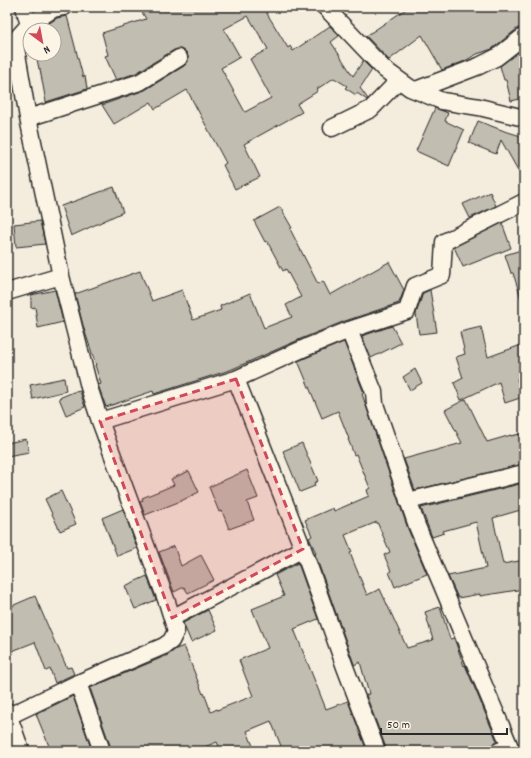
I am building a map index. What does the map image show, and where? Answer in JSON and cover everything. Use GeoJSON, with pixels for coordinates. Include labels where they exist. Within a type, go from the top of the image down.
{"type":"FeatureCollection","features":[{"type":"Feature","properties":{"kind":"street"},"geometry":{"type":"LineString","coordinates":[[24,7],[28,22]]}},
{"type":"Feature","properties":{"kind":"street"},"geometry":{"type":"LineString","coordinates":[[325,7],[384,69],[410,88],[442,101],[480,107],[524,118]]}},
{"type":"Feature","properties":{"kind":"street"},"geometry":{"type":"LineString","coordinates":[[34,22],[56,8]]}},
{"type":"Feature","properties":{"kind":"street"},"geometry":{"type":"LineString","coordinates":[[21,751],[8,714],[164,646],[171,641],[176,631],[100,421],[87,380],[61,276],[28,118],[16,48],[19,36],[22,33]]}},
{"type":"Feature","properties":{"kind":"street"},"geometry":{"type":"LineString","coordinates":[[416,90],[479,66],[497,57],[524,36]]}},
{"type":"Feature","properties":{"kind":"street"},"geometry":{"type":"LineString","coordinates":[[28,118],[140,82],[179,58]]}},
{"type":"Feature","properties":{"kind":"street"},"geometry":{"type":"LineString","coordinates":[[332,128],[371,109],[399,80]]}},
{"type":"Feature","properties":{"kind":"street"},"geometry":{"type":"LineString","coordinates":[[100,421],[236,379],[348,330],[407,311],[415,286],[442,275],[444,242],[524,202]]}},
{"type":"Feature","properties":{"kind":"street"},"geometry":{"type":"LineString","coordinates":[[7,292],[61,276]]}},
{"type":"Feature","properties":{"kind":"street"},"geometry":{"type":"LineString","coordinates":[[348,330],[374,392],[375,404],[417,526],[510,747],[499,751]]}},
{"type":"Feature","properties":{"kind":"street"},"geometry":{"type":"LineString","coordinates":[[236,379],[304,549],[345,667],[377,751]]}},
{"type":"Feature","properties":{"kind":"street"},"geometry":{"type":"LineString","coordinates":[[408,502],[524,473]]}},
{"type":"Feature","properties":{"kind":"street"},"geometry":{"type":"LineString","coordinates":[[172,618],[304,549]]}},
{"type":"Feature","properties":{"kind":"street"},"geometry":{"type":"LineString","coordinates":[[78,684],[102,751]]}},
{"type":"Feature","properties":{"kind":"highlighted area"},"geometry":{"type":"Polygon","coordinates":[[[236,379],[303,549],[172,618],[100,421],[236,379]]]}},
{"type":"Feature","properties":{"kind":"building"},"geometry":{"type":"Polygon","coordinates":[[[139,7],[263,7],[288,48],[290,46],[293,51],[330,26],[339,36],[331,42],[353,76],[363,61],[372,70],[360,88],[368,99],[367,100],[357,93],[356,95],[345,88],[347,86],[334,78],[317,89],[318,91],[297,104],[302,112],[244,144],[260,177],[235,189],[223,165],[226,163],[187,90],[155,109],[151,102],[114,124],[102,105],[145,90],[188,62],[187,53],[183,50],[174,50],[136,73],[116,80],[105,56],[108,55],[102,33],[146,19],[139,7]],[[248,16],[224,29],[240,57],[221,68],[245,112],[271,98],[250,59],[268,49],[248,16]]]}},
{"type":"Feature","properties":{"kind":"building"},"geometry":{"type":"Polygon","coordinates":[[[409,7],[524,7],[524,27],[518,28],[492,49],[442,70],[422,35],[389,60],[366,36],[409,7]]]}},
{"type":"Feature","properties":{"kind":"building"},"geometry":{"type":"Polygon","coordinates":[[[67,16],[83,77],[85,76],[87,89],[46,102],[38,62],[62,62],[62,22],[51,22],[57,18],[67,16]]]}},
{"type":"Feature","properties":{"kind":"building"},"geometry":{"type":"Polygon","coordinates":[[[524,48],[524,98],[511,101],[506,80],[504,80],[500,66],[524,48]]]}},
{"type":"Feature","properties":{"kind":"building"},"geometry":{"type":"Polygon","coordinates":[[[435,108],[448,113],[445,121],[464,130],[449,166],[416,151],[435,108]]]}},
{"type":"Feature","properties":{"kind":"building"},"geometry":{"type":"Polygon","coordinates":[[[478,121],[524,137],[524,181],[501,140],[496,154],[469,143],[478,121]]]}},
{"type":"Feature","properties":{"kind":"building"},"geometry":{"type":"Polygon","coordinates":[[[114,187],[123,212],[71,236],[61,206],[114,187]]]}},
{"type":"Feature","properties":{"kind":"building"},"geometry":{"type":"Polygon","coordinates":[[[490,192],[496,206],[470,218],[463,204],[490,192]]]}},
{"type":"Feature","properties":{"kind":"building"},"geometry":{"type":"Polygon","coordinates":[[[280,207],[292,228],[290,229],[318,284],[323,281],[330,295],[389,262],[404,290],[399,303],[345,321],[230,370],[154,394],[153,391],[106,407],[98,385],[101,384],[75,294],[140,271],[152,301],[182,290],[193,320],[221,310],[220,306],[250,293],[264,328],[292,317],[286,305],[301,297],[286,269],[283,271],[267,241],[265,242],[254,221],[280,207]]]}},
{"type":"Feature","properties":{"kind":"building"},"geometry":{"type":"Polygon","coordinates":[[[40,221],[45,244],[16,247],[14,224],[40,221]]]}},
{"type":"Feature","properties":{"kind":"building"},"geometry":{"type":"Polygon","coordinates":[[[502,223],[511,248],[463,267],[454,247],[502,223]]]}},
{"type":"Feature","properties":{"kind":"building"},"geometry":{"type":"Polygon","coordinates":[[[524,249],[524,298],[521,298],[513,273],[511,273],[505,255],[524,249]]]}},
{"type":"Feature","properties":{"kind":"building"},"geometry":{"type":"Polygon","coordinates":[[[55,290],[63,322],[38,328],[35,307],[31,308],[31,295],[55,290]]]}},
{"type":"Feature","properties":{"kind":"building"},"geometry":{"type":"Polygon","coordinates":[[[430,290],[437,332],[419,334],[416,314],[423,293],[430,290]]]}},
{"type":"Feature","properties":{"kind":"building"},"geometry":{"type":"Polygon","coordinates":[[[392,326],[401,343],[371,358],[362,336],[392,326]]]}},
{"type":"Feature","properties":{"kind":"building"},"geometry":{"type":"Polygon","coordinates":[[[481,327],[488,357],[524,344],[524,378],[517,379],[523,397],[505,403],[499,382],[461,400],[454,383],[463,378],[456,357],[465,354],[460,332],[481,327]]]}},
{"type":"Feature","properties":{"kind":"building"},"geometry":{"type":"Polygon","coordinates":[[[344,342],[364,393],[362,394],[408,529],[427,574],[395,587],[389,572],[391,571],[384,555],[390,552],[377,522],[345,535],[352,552],[350,553],[367,595],[380,589],[407,648],[433,640],[425,612],[440,607],[450,639],[454,638],[464,666],[465,665],[497,741],[492,745],[473,751],[462,751],[461,746],[446,751],[386,751],[366,695],[369,694],[360,662],[354,665],[315,554],[316,553],[309,538],[312,536],[305,520],[333,508],[334,511],[369,496],[367,490],[370,488],[356,454],[354,455],[338,411],[322,418],[298,361],[344,342]]]}},
{"type":"Feature","properties":{"kind":"building"},"geometry":{"type":"Polygon","coordinates":[[[415,369],[422,383],[410,390],[403,377],[415,369]]]}},
{"type":"Feature","properties":{"kind":"building"},"geometry":{"type":"Polygon","coordinates":[[[64,378],[66,391],[33,399],[30,385],[64,378]]]}},
{"type":"Feature","properties":{"kind":"building"},"geometry":{"type":"Polygon","coordinates":[[[76,391],[80,391],[85,407],[66,415],[59,398],[76,391]]]}},
{"type":"Feature","properties":{"kind":"building"},"geometry":{"type":"Polygon","coordinates":[[[466,399],[487,442],[524,433],[524,464],[415,490],[404,459],[462,443],[445,410],[466,399]]]}},
{"type":"Feature","properties":{"kind":"building"},"geometry":{"type":"Polygon","coordinates":[[[26,439],[29,452],[7,456],[7,443],[26,439]]]}},
{"type":"Feature","properties":{"kind":"building"},"geometry":{"type":"Polygon","coordinates":[[[302,443],[318,481],[314,483],[315,486],[300,492],[283,451],[302,443]]]}},
{"type":"Feature","properties":{"kind":"building"},"geometry":{"type":"Polygon","coordinates":[[[247,470],[258,498],[247,502],[254,520],[229,529],[222,511],[219,512],[209,487],[247,470]]]}},
{"type":"Feature","properties":{"kind":"building"},"geometry":{"type":"Polygon","coordinates":[[[189,471],[199,492],[181,501],[145,515],[140,502],[143,501],[142,498],[174,485],[171,479],[189,471]]]}},
{"type":"Feature","properties":{"kind":"building"},"geometry":{"type":"Polygon","coordinates":[[[524,483],[524,509],[493,518],[503,564],[524,560],[524,589],[458,598],[448,576],[486,568],[476,522],[443,531],[444,533],[432,537],[421,508],[524,483]]]}},
{"type":"Feature","properties":{"kind":"building"},"geometry":{"type":"Polygon","coordinates":[[[61,491],[76,524],[60,531],[45,499],[61,491]]]}},
{"type":"Feature","properties":{"kind":"building"},"geometry":{"type":"Polygon","coordinates":[[[123,509],[137,548],[117,556],[102,518],[123,509]]]}},
{"type":"Feature","properties":{"kind":"building"},"geometry":{"type":"Polygon","coordinates":[[[174,546],[181,566],[201,555],[214,580],[188,593],[184,587],[174,592],[159,552],[174,546]]]}},
{"type":"Feature","properties":{"kind":"building"},"geometry":{"type":"Polygon","coordinates":[[[298,563],[318,619],[294,629],[326,709],[348,701],[367,751],[283,751],[271,721],[247,731],[255,751],[221,751],[217,742],[194,751],[111,751],[90,688],[168,655],[176,649],[184,646],[211,712],[253,696],[239,660],[268,648],[252,609],[284,596],[275,575],[298,563]]]}},
{"type":"Feature","properties":{"kind":"building"},"geometry":{"type":"Polygon","coordinates":[[[147,576],[156,600],[135,609],[125,586],[147,576]]]}},
{"type":"Feature","properties":{"kind":"building"},"geometry":{"type":"Polygon","coordinates":[[[35,596],[67,668],[71,667],[74,674],[55,683],[50,669],[46,671],[35,642],[7,653],[7,608],[35,596]]]}},
{"type":"Feature","properties":{"kind":"building"},"geometry":{"type":"Polygon","coordinates":[[[208,610],[217,630],[191,642],[183,623],[208,610]]]}},
{"type":"Feature","properties":{"kind":"building"},"geometry":{"type":"Polygon","coordinates":[[[73,696],[92,751],[51,751],[36,714],[73,696]]]}}]}
